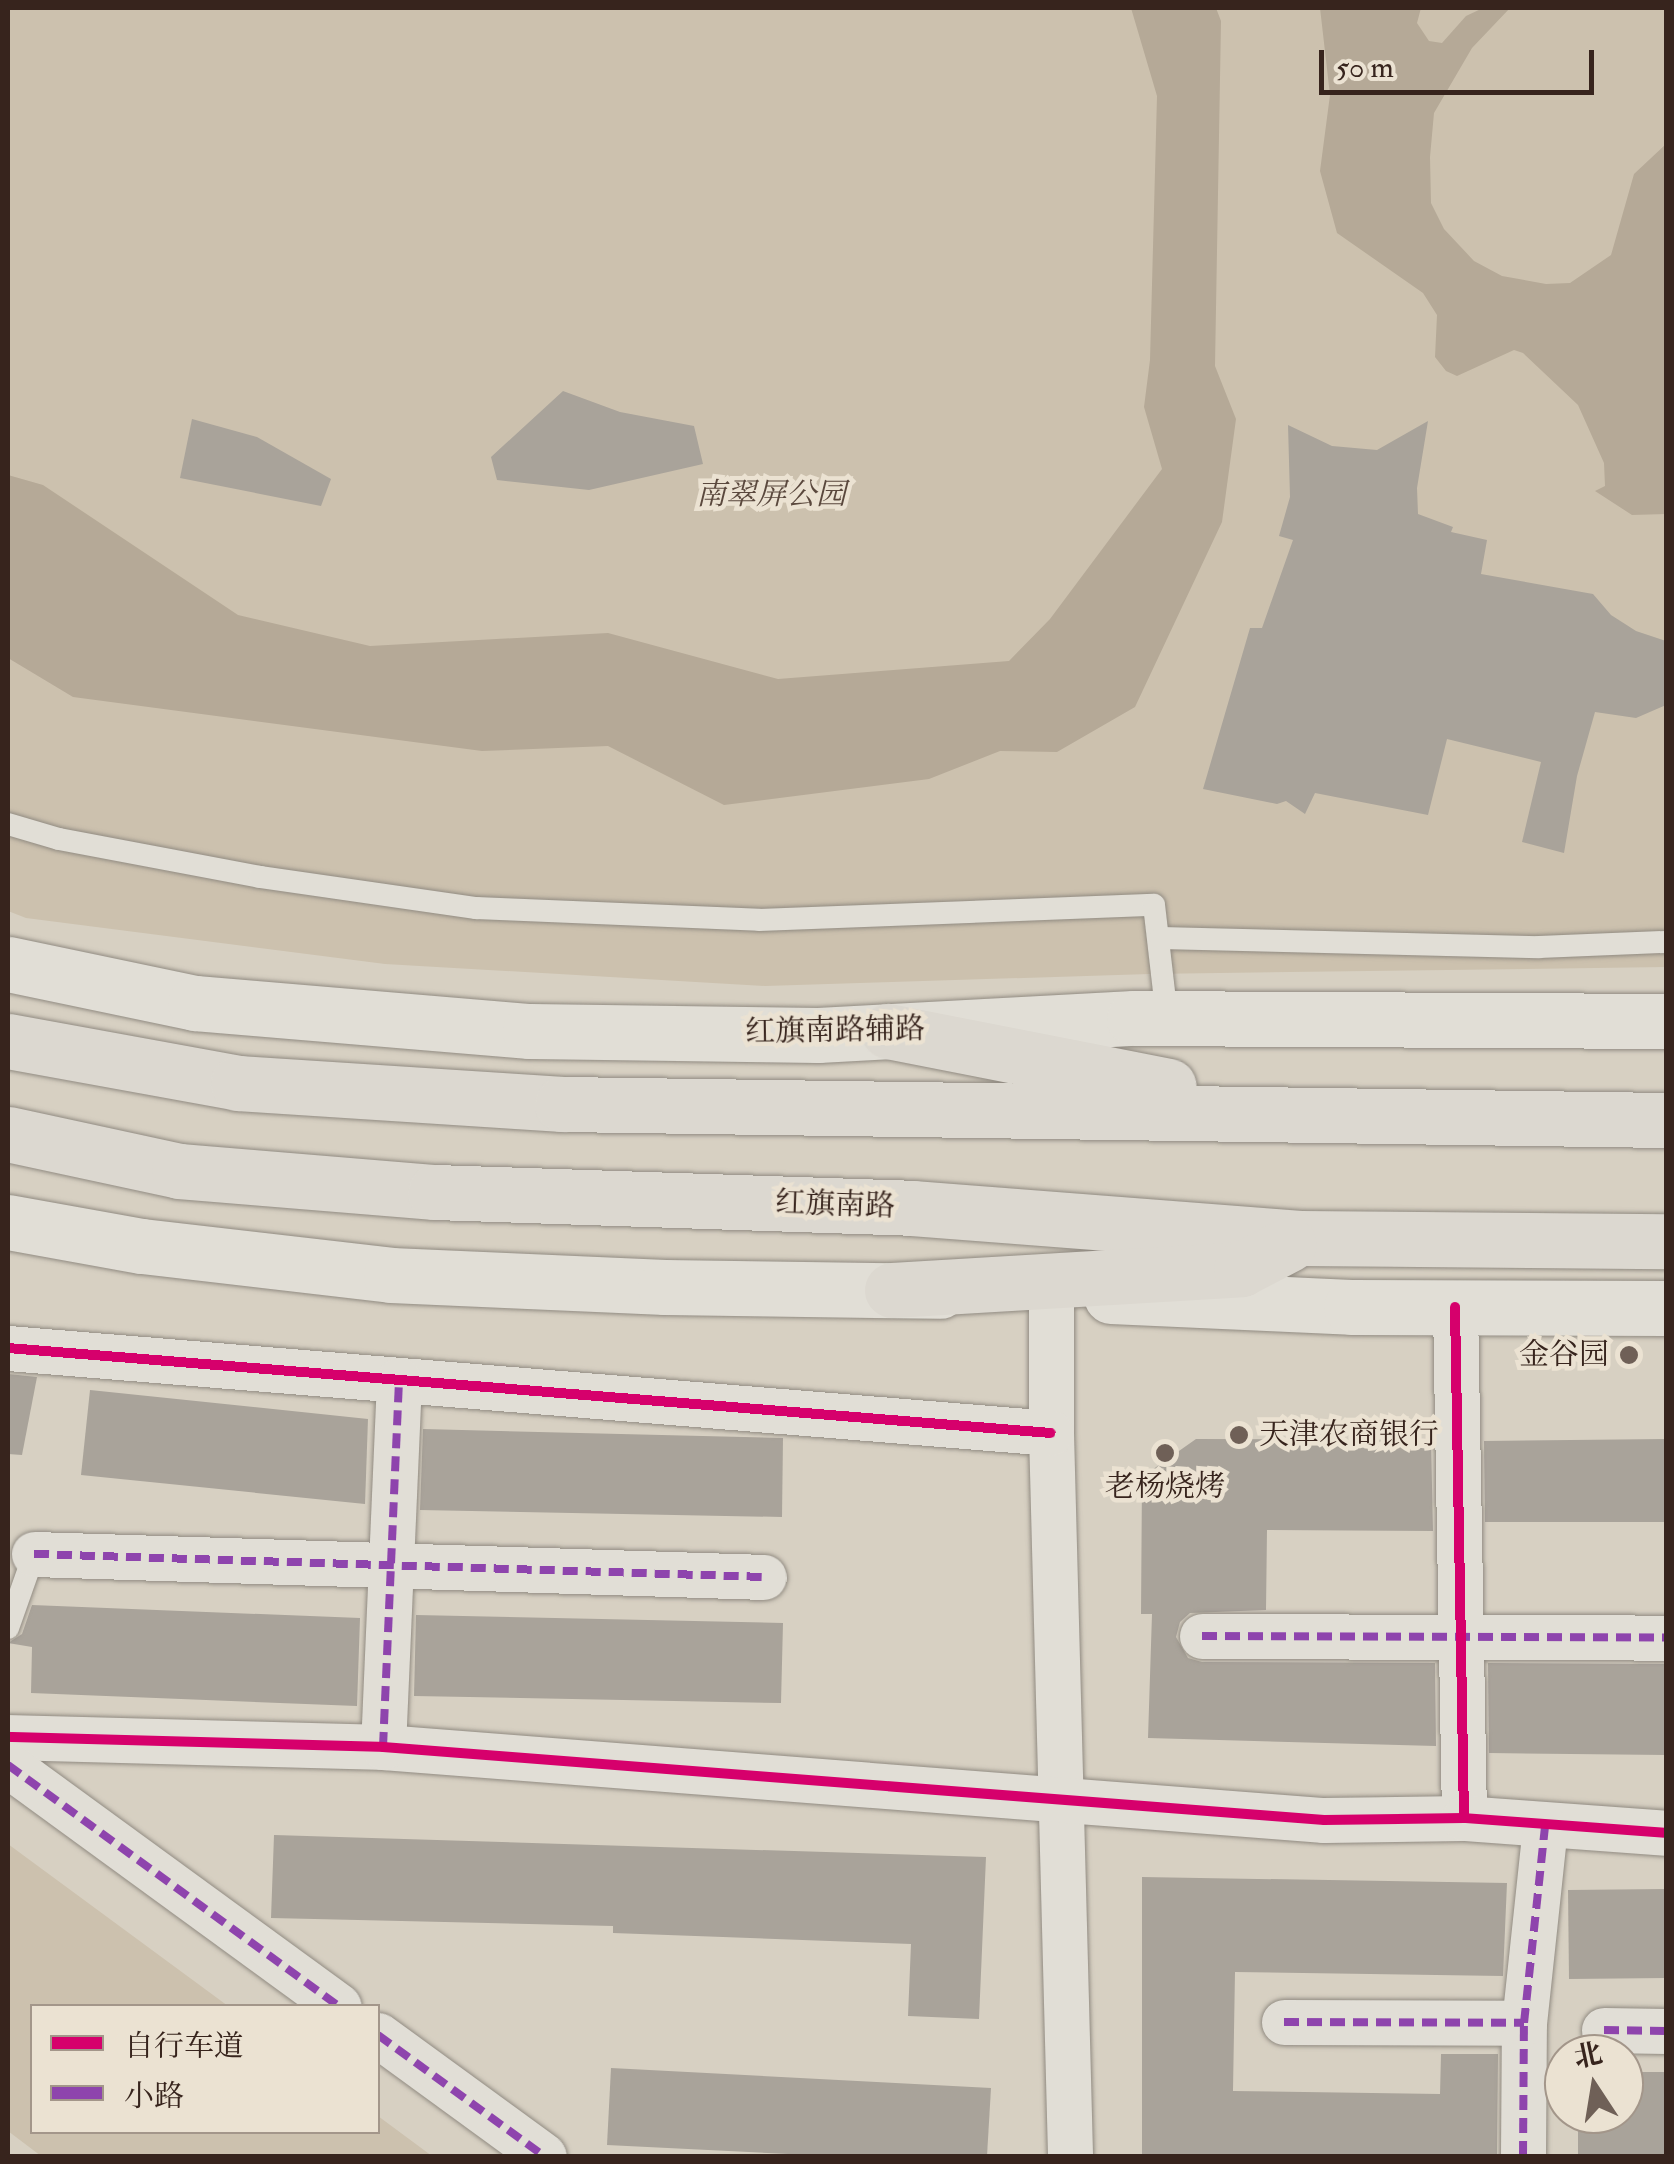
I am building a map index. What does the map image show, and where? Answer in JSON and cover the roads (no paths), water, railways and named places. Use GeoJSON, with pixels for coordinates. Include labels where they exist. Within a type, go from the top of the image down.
{"type":"FeatureCollection","features":[{"type":"Feature","properties":{"kind":"highway"},"geometry":{"type":"LineString","coordinates":[[888,1031],[1324,1114]]}},
{"type":"Feature","properties":{"kind":"highway"},"geometry":{"type":"LineString","coordinates":[[8,1041],[238,1083],[562,1104],[1666,1120]]}},
{"type":"Feature","properties":{"kind":"highway","name":"红旗南路"},"geometry":{"type":"LineString","coordinates":[[8,1134],[179,1171],[435,1192],[912,1208],[1300,1238],[1666,1241]]}},
{"type":"Feature","properties":{"kind":"highway"},"geometry":{"type":"LineString","coordinates":[[892,1290],[1241,1269],[1300,1238]]}},
{"type":"Feature","properties":{"kind":"main road","name":"红旗南路辅路"},"geometry":{"type":"LineString","coordinates":[[8,964],[195,1003],[530,1030],[818,1034],[1167,1018],[1666,1021]]}},
{"type":"Feature","properties":{"kind":"main road"},"geometry":{"type":"LineString","coordinates":[[8,1222],[162,1249],[391,1275],[1352,1307],[1666,1308]]}},
{"type":"Feature","properties":{"kind":"street"},"geometry":{"type":"LineString","coordinates":[[1051,1294],[1050,1433],[1070,2156]]}},
{"type":"Feature","properties":{"kind":"street"},"geometry":{"type":"LineString","coordinates":[[1455,1307],[1464,1818]]}},
{"type":"Feature","properties":{"kind":"street"},"geometry":{"type":"LineString","coordinates":[[8,1348],[1050,1433]]}},
{"type":"Feature","properties":{"kind":"street"},"geometry":{"type":"LineString","coordinates":[[383,1748],[398,1380]]}},
{"type":"Feature","properties":{"kind":"street"},"geometry":{"type":"LineString","coordinates":[[34,1554],[764,1577]]}},
{"type":"Feature","properties":{"kind":"street"},"geometry":{"type":"LineString","coordinates":[[1202,1636],[1666,1638]]}},
{"type":"Feature","properties":{"kind":"street"},"geometry":{"type":"LineString","coordinates":[[8,1738],[383,1748],[1324,1820],[1464,1818],[1666,1833]]}},
{"type":"Feature","properties":{"kind":"street"},"geometry":{"type":"LineString","coordinates":[[8,1764],[335,2004]]}},
{"type":"Feature","properties":{"kind":"street"},"geometry":{"type":"LineString","coordinates":[[1524,2156],[1524,2024],[1545,1827]]}},
{"type":"Feature","properties":{"kind":"street"},"geometry":{"type":"LineString","coordinates":[[1284,2022],[1524,2024]]}},
{"type":"Feature","properties":{"kind":"street"},"geometry":{"type":"LineString","coordinates":[[1604,2030],[1666,2031]]}},
{"type":"Feature","properties":{"kind":"street"},"geometry":{"type":"LineString","coordinates":[[380,2036],[544,2156]]}},
{"type":"Feature","properties":{"kind":"lane"},"geometry":{"type":"LineString","coordinates":[[8,824],[59,839],[260,877],[476,908],[759,920],[1154,905],[1161,938],[1167,1018]]}},
{"type":"Feature","properties":{"kind":"lane"},"geometry":{"type":"LineString","coordinates":[[1161,938],[1539,947],[1666,942]]}},
{"type":"Feature","properties":{"kind":"lane"},"geometry":{"type":"LineString","coordinates":[[8,1628],[34,1554]]}},
{"type":"Feature","properties":{"kind":"place","name":"金谷园"},"geometry":{"type":"Point","coordinates":[1629,1355]}},
{"type":"Feature","properties":{"kind":"place","name":"天津农商银行"},"geometry":{"type":"Point","coordinates":[1239,1435]}},
{"type":"Feature","properties":{"kind":"place","name":"老杨烧烤"},"geometry":{"type":"Point","coordinates":[1165,1453]}},
{"type":"Feature","properties":{"kind":"park label","name":"南翠屏公园"},"geometry":{"type":"Point","coordinates":[771,495]}}]}
